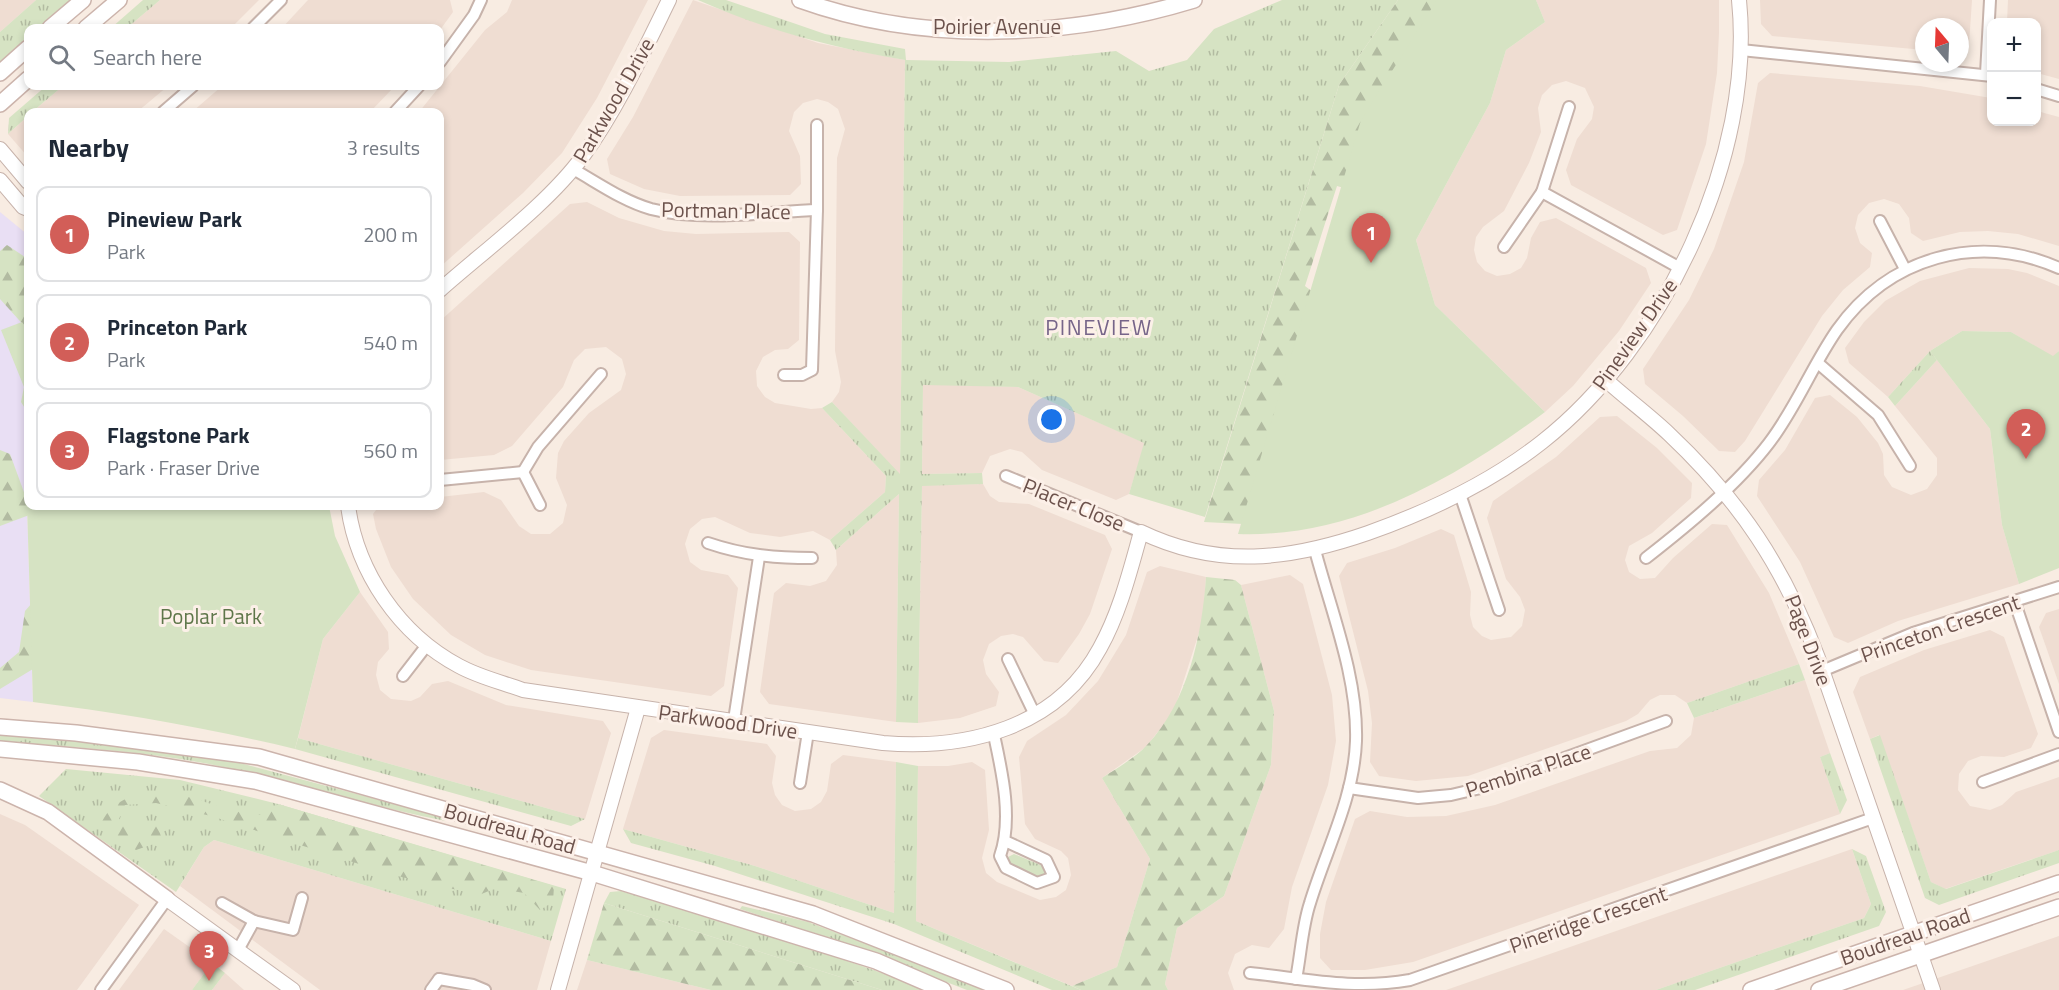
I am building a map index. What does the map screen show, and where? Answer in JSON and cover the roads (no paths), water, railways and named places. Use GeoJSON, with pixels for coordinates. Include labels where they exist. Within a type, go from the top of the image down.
{"type":"FeatureCollection","features":[{"type":"Feature","properties":{"kind":"main road"},"geometry":{"type":"LineString","coordinates":[[55,24],[83,0]]}},
{"type":"Feature","properties":{"kind":"main road"},"geometry":{"type":"LineString","coordinates":[[91,24],[119,0]]}},
{"type":"Feature","properties":{"kind":"main road","name":"Poirier Avenue"},"geometry":{"type":"LineString","coordinates":[[800,0],[887,21],[991,30],[1093,23],[1194,0]]}},
{"type":"Feature","properties":{"kind":"main road"},"geometry":{"type":"LineString","coordinates":[[0,73],[24,52]]}},
{"type":"Feature","properties":{"kind":"main road"},"geometry":{"type":"LineString","coordinates":[[0,104],[24,83]]}},
{"type":"Feature","properties":{"kind":"main road","name":"Boudreau Road"},"geometry":{"type":"LineString","coordinates":[[0,727],[76,733],[259,757],[813,914],[1006,990]]}},
{"type":"Feature","properties":{"kind":"main road","name":"Boudreau Road"},"geometry":{"type":"LineString","coordinates":[[0,749],[138,762],[255,781],[592,873],[876,961],[943,990]]}},
{"type":"Feature","properties":{"kind":"main road"},"geometry":{"type":"LineString","coordinates":[[0,790],[48,812],[167,899]]}},
{"type":"Feature","properties":{"kind":"main road","name":"Boudreau Road"},"geometry":{"type":"LineString","coordinates":[[1751,990],[2059,883]]}},
{"type":"Feature","properties":{"kind":"main road","name":"Boudreau Road"},"geometry":{"type":"LineString","coordinates":[[1819,990],[2059,907]]}},
{"type":"Feature","properties":{"kind":"street"},"geometry":{"type":"LineString","coordinates":[[257,24],[281,0]]}},
{"type":"Feature","properties":{"kind":"street"},"geometry":{"type":"LineString","coordinates":[[444,56],[474,15],[481,0]]}},
{"type":"Feature","properties":{"kind":"street","name":"Parkwood Drive"},"geometry":{"type":"LineString","coordinates":[[444,286],[573,169],[607,119],[669,0]]}},
{"type":"Feature","properties":{"kind":"street","name":"Pineview Drive"},"geometry":{"type":"LineString","coordinates":[[1141,532],[1189,551],[1231,558],[1315,550],[1408,519],[1494,475],[1542,441],[1606,380],[1646,325],[1680,268],[1707,207],[1720,165],[1737,91],[1741,50],[1739,0]]}},
{"type":"Feature","properties":{"kind":"street"},"geometry":{"type":"LineString","coordinates":[[1989,72],[1990,0]]}},
{"type":"Feature","properties":{"kind":"street"},"geometry":{"type":"LineString","coordinates":[[1741,50],[1987,75]]}},
{"type":"Feature","properties":{"kind":"street"},"geometry":{"type":"LineString","coordinates":[[167,108],[188,90]]}},
{"type":"Feature","properties":{"kind":"street"},"geometry":{"type":"LineString","coordinates":[[399,108],[415,90]]}},
{"type":"Feature","properties":{"kind":"street"},"geometry":{"type":"LineString","coordinates":[[2041,90],[2059,96]]}},
{"type":"Feature","properties":{"kind":"street"},"geometry":{"type":"LineString","coordinates":[[1504,248],[1542,192],[1569,107]]}},
{"type":"Feature","properties":{"kind":"street","name":"Portman Place"},"geometry":{"type":"LineString","coordinates":[[784,375],[802,375],[812,370],[818,210],[817,125]]}},
{"type":"Feature","properties":{"kind":"street"},"geometry":{"type":"LineString","coordinates":[[0,149],[24,177]]}},
{"type":"Feature","properties":{"kind":"street","name":"Portman Place"},"geometry":{"type":"LineString","coordinates":[[573,169],[624,199],[652,209],[692,214],[818,210]]}},
{"type":"Feature","properties":{"kind":"street"},"geometry":{"type":"LineString","coordinates":[[0,180],[24,207]]}},
{"type":"Feature","properties":{"kind":"street"},"geometry":{"type":"LineString","coordinates":[[1542,192],[1680,268]]}},
{"type":"Feature","properties":{"kind":"street"},"geometry":{"type":"LineString","coordinates":[[1880,221],[1905,269]]}},
{"type":"Feature","properties":{"kind":"street"},"geometry":{"type":"LineString","coordinates":[[1646,558],[1724,490],[1769,444],[1837,331],[1858,304],[1880,284],[1905,269],[1938,256],[1982,251],[2039,259],[2059,268]]}},
{"type":"Feature","properties":{"kind":"street"},"geometry":{"type":"LineString","coordinates":[[1818,364],[1878,415],[1910,466]]}},
{"type":"Feature","properties":{"kind":"street"},"geometry":{"type":"LineString","coordinates":[[523,472],[538,447],[601,374]]}},
{"type":"Feature","properties":{"kind":"street","name":"Page Drive"},"geometry":{"type":"LineString","coordinates":[[1606,380],[1667,432],[1724,490],[1775,562],[1800,611],[1933,990]]}},
{"type":"Feature","properties":{"kind":"street"},"geometry":{"type":"LineString","coordinates":[[444,480],[523,472]]}},
{"type":"Feature","properties":{"kind":"street"},"geometry":{"type":"LineString","coordinates":[[523,472],[540,505]]}},
{"type":"Feature","properties":{"kind":"street","name":"Placer Close"},"geometry":{"type":"LineString","coordinates":[[1006,476],[1141,532]]}},
{"type":"Feature","properties":{"kind":"street"},"geometry":{"type":"LineString","coordinates":[[1460,494],[1499,610]]}},
{"type":"Feature","properties":{"kind":"street","name":"Parkwood Drive"},"geometry":{"type":"LineString","coordinates":[[349,510],[356,540],[376,586],[401,620],[427,645],[474,673],[523,690],[883,743],[915,745],[994,735],[1035,715],[1064,693],[1099,651],[1118,606],[1141,532]]}},
{"type":"Feature","properties":{"kind":"street"},"geometry":{"type":"LineString","coordinates":[[708,543],[759,556],[812,558]]}},
{"type":"Feature","properties":{"kind":"street"},"geometry":{"type":"LineString","coordinates":[[1296,979],[1309,905],[1349,788],[1356,743],[1355,713],[1315,550]]}},
{"type":"Feature","properties":{"kind":"street"},"geometry":{"type":"LineString","coordinates":[[734,720],[759,556]]}},
{"type":"Feature","properties":{"kind":"street","name":"Princeton Crescent"},"geometry":{"type":"LineString","coordinates":[[1822,671],[1912,633],[2014,603],[2059,587]]}},
{"type":"Feature","properties":{"kind":"street"},"geometry":{"type":"LineString","coordinates":[[2014,603],[2059,732]]}},
{"type":"Feature","properties":{"kind":"street"},"geometry":{"type":"LineString","coordinates":[[403,675],[427,645]]}},
{"type":"Feature","properties":{"kind":"street"},"geometry":{"type":"LineString","coordinates":[[1008,659],[1035,715]]}},
{"type":"Feature","properties":{"kind":"street"},"geometry":{"type":"LineString","coordinates":[[558,990],[638,708]]}},
{"type":"Feature","properties":{"kind":"street","name":"Pembina Place"},"geometry":{"type":"LineString","coordinates":[[1349,788],[1418,798],[1451,795],[1485,787],[1666,721]]}},
{"type":"Feature","properties":{"kind":"street"},"geometry":{"type":"LineString","coordinates":[[800,783],[808,732]]}},
{"type":"Feature","properties":{"kind":"street"},"geometry":{"type":"LineString","coordinates":[[994,735],[1006,820],[1005,841],[999,856],[1006,868],[1037,883],[1054,877],[1046,860],[1005,841]]}},
{"type":"Feature","properties":{"kind":"street"},"geometry":{"type":"LineString","coordinates":[[1983,782],[2059,754]]}},
{"type":"Feature","properties":{"kind":"street","name":"Pineridge Crescent"},"geometry":{"type":"LineString","coordinates":[[1250,973],[1357,986],[1410,980],[1873,818]]}},
{"type":"Feature","properties":{"kind":"street"},"geometry":{"type":"LineString","coordinates":[[222,903],[254,921],[293,930],[302,898]]}},
{"type":"Feature","properties":{"kind":"street"},"geometry":{"type":"LineString","coordinates":[[101,990],[167,899],[293,990]]}},
{"type":"Feature","properties":{"kind":"street"},"geometry":{"type":"LineString","coordinates":[[238,950],[254,921]]}},
{"type":"Feature","properties":{"kind":"street"},"geometry":{"type":"LineString","coordinates":[[431,990],[439,979]]}},
{"type":"Feature","properties":{"kind":"street"},"geometry":{"type":"LineString","coordinates":[[439,979],[449,990]]}},
{"type":"Feature","properties":{"kind":"street"},"geometry":{"type":"LineString","coordinates":[[439,979],[473,985],[485,990]]}},
{"type":"Feature","properties":{"kind":"place","name":"Pineview Park"},"geometry":{"type":"Point","coordinates":[1371,263]}},
{"type":"Feature","properties":{"kind":"place","name":"Princeton Park"},"geometry":{"type":"Point","coordinates":[2026,459]}},
{"type":"Feature","properties":{"kind":"place","name":"Flagstone Park"},"geometry":{"type":"Point","coordinates":[209,981]}},
{"type":"Feature","properties":{"kind":"district","name":"PINEVIEW"},"geometry":{"type":"Point","coordinates":[1099,327]}},
{"type":"Feature","properties":{"kind":"park label","name":"Poplar Park"},"geometry":{"type":"Point","coordinates":[211,616]}}]}
